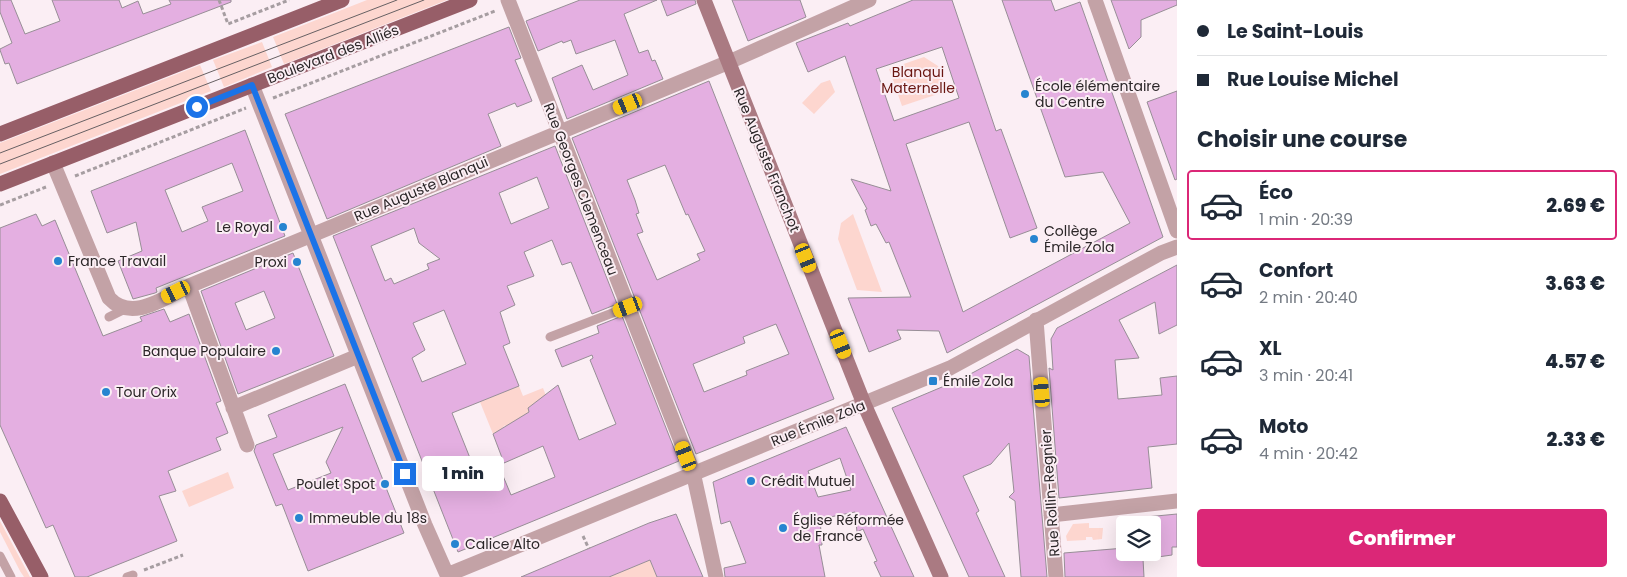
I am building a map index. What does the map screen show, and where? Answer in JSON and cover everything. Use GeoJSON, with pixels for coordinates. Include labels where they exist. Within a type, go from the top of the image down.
{"type":"FeatureCollection","features":[{"type":"Feature","properties":{"kind":"main road"},"geometry":{"type":"LineString","coordinates":[[0,134],[342,0]]}},
{"type":"Feature","properties":{"kind":"main road","name":"Boulevard des Alliés"},"geometry":{"type":"LineString","coordinates":[[0,184],[470,0]]}},
{"type":"Feature","properties":{"kind":"main road"},"geometry":{"type":"LineString","coordinates":[[0,501],[41,577]]}},
{"type":"Feature","properties":{"kind":"street","name":"Rue Auguste Franchot"},"geometry":{"type":"LineString","coordinates":[[704,0],[864,404],[940,577]]}},
{"type":"Feature","properties":{"kind":"street","name":"Rue Auguste Blanqui"},"geometry":{"type":"LineString","coordinates":[[125,309],[140,308],[152,304],[189,286],[729,62],[869,0]]}},
{"type":"Feature","properties":{"kind":"street"},"geometry":{"type":"LineString","coordinates":[[1095,0],[1177,232]]}},
{"type":"Feature","properties":{"kind":"street","name":"Rue Georges Clemenceau"},"geometry":{"type":"LineString","coordinates":[[506,4],[559,132],[693,472],[716,577]]}},
{"type":"Feature","properties":{"kind":"street"},"geometry":{"type":"LineString","coordinates":[[252,85],[358,356],[432,541],[448,576]]}},
{"type":"Feature","properties":{"kind":"street"},"geometry":{"type":"LineString","coordinates":[[53,163],[109,298],[115,304],[125,309]]}},
{"type":"Feature","properties":{"kind":"street","name":"Rue Émile Zola"},"geometry":{"type":"LineString","coordinates":[[448,576],[693,472],[950,368],[1161,253],[1177,247]]}},
{"type":"Feature","properties":{"kind":"street"},"geometry":{"type":"LineString","coordinates":[[189,286],[247,445]]}},
{"type":"Feature","properties":{"kind":"street","name":"Rue Rollin-Regnier"},"geometry":{"type":"LineString","coordinates":[[1036,320],[1056,577]]}},
{"type":"Feature","properties":{"kind":"street"},"geometry":{"type":"LineString","coordinates":[[233,408],[358,356]]}},
{"type":"Feature","properties":{"kind":"street"},"geometry":{"type":"LineString","coordinates":[[1051,515],[1177,501]]}},
{"type":"Feature","properties":{"kind":"lane"},"geometry":{"type":"LineString","coordinates":[[550,337],[628,307]]}},
{"type":"Feature","properties":{"kind":"lane"},"geometry":{"type":"LineString","coordinates":[[109,317],[125,309]]}},
{"type":"Feature","properties":{"kind":"lane"},"geometry":{"type":"LineString","coordinates":[[0,556],[11,577]]}},
{"type":"Feature","properties":{"kind":"path"},"geometry":{"type":"LineString","coordinates":[[219,0],[228,24],[289,0]]}},
{"type":"Feature","properties":{"kind":"path"},"geometry":{"type":"LineString","coordinates":[[0,205],[506,4]]}},
{"type":"Feature","properties":{"kind":"path"},"geometry":{"type":"LineString","coordinates":[[130,576],[182,555]]}},
{"type":"Feature","properties":{"kind":"green space"},"geometry":{"type":"Polygon","coordinates":[[[367,0],[447,0],[284,64],[273,37],[367,0]]]}},
{"type":"Feature","properties":{"kind":"green space"},"geometry":{"type":"Polygon","coordinates":[[[262,42],[272,67],[224,87],[213,60],[262,42]]]}},
{"type":"Feature","properties":{"kind":"green space","name":"Blanqui Maternelle"},"geometry":{"type":"Polygon","coordinates":[[[924,57],[938,66],[947,91],[902,106],[889,69],[924,57]]]}},
{"type":"Feature","properties":{"kind":"green space"},"geometry":{"type":"Polygon","coordinates":[[[200,65],[211,91],[0,174],[0,143],[200,65]]]}},
{"type":"Feature","properties":{"kind":"green space"},"geometry":{"type":"Polygon","coordinates":[[[830,80],[835,92],[814,114],[802,103],[821,83],[830,80]]]}},
{"type":"Feature","properties":{"kind":"green space"},"geometry":{"type":"Polygon","coordinates":[[[853,214],[882,292],[857,290],[838,239],[841,223],[853,214]]]}},
{"type":"Feature","properties":{"kind":"green space"},"geometry":{"type":"Polygon","coordinates":[[[519,386],[523,396],[543,388],[565,445],[532,420],[529,411],[524,419],[506,428],[505,425],[500,431],[493,434],[480,402],[519,386]]]}},
{"type":"Feature","properties":{"kind":"green space"},"geometry":{"type":"Polygon","coordinates":[[[228,472],[234,488],[189,507],[182,491],[228,472]]]}},
{"type":"Feature","properties":{"kind":"green space"},"geometry":{"type":"Polygon","coordinates":[[[0,521],[30,577],[24,577],[20,571],[0,532],[0,521]]]}},
{"type":"Feature","properties":{"kind":"green space"},"geometry":{"type":"Polygon","coordinates":[[[1089,523],[1089,528],[1103,528],[1102,539],[1093,540],[1092,537],[1086,537],[1086,540],[1067,541],[1066,536],[1073,524],[1089,523]]]}},
{"type":"Feature","properties":{"kind":"green space"},"geometry":{"type":"Polygon","coordinates":[[[650,560],[657,577],[609,577],[650,560]]]}},
{"type":"Feature","properties":{"kind":"building"},"geometry":{"type":"Polygon","coordinates":[[[0,0],[11,0],[25,34],[60,21],[52,0],[119,0],[122,8],[138,1],[143,14],[171,4],[169,0],[231,0],[231,2],[17,84],[9,63],[5,64],[0,50],[12,43],[0,12],[0,0]]]}},
{"type":"Feature","properties":{"kind":"building"},"geometry":{"type":"Polygon","coordinates":[[[580,0],[657,0],[624,14],[639,53],[648,50],[652,61],[655,60],[663,79],[567,119],[552,78],[582,65],[593,90],[628,75],[615,40],[576,54],[571,40],[563,43],[562,41],[538,51],[526,21],[580,0]]]}},
{"type":"Feature","properties":{"kind":"building"},"geometry":{"type":"Polygon","coordinates":[[[661,0],[695,0],[696,4],[667,16],[661,0]]]}},
{"type":"Feature","properties":{"kind":"building"},"geometry":{"type":"Polygon","coordinates":[[[732,0],[800,0],[806,17],[748,41],[732,0]]]}},
{"type":"Feature","properties":{"kind":"building"},"geometry":{"type":"Polygon","coordinates":[[[913,0],[952,0],[996,131],[1001,129],[1037,228],[1010,238],[969,122],[906,144],[963,312],[1130,223],[1103,172],[1065,177],[1002,0],[1051,0],[1055,11],[1080,2],[1163,237],[947,353],[939,331],[897,330],[901,339],[869,352],[848,298],[911,297],[889,242],[886,243],[876,224],[871,226],[865,210],[867,209],[851,179],[891,191],[845,56],[808,72],[796,43],[848,23],[850,26],[913,0]],[[942,47],[876,69],[894,121],[959,98],[942,47]]]}},
{"type":"Feature","properties":{"kind":"building"},"geometry":{"type":"Polygon","coordinates":[[[1111,0],[1177,0],[1177,5],[1141,20],[1141,37],[1129,49],[1111,0]]]}},
{"type":"Feature","properties":{"kind":"building"},"geometry":{"type":"Polygon","coordinates":[[[509,27],[521,58],[515,60],[532,101],[517,107],[515,103],[488,114],[501,146],[327,219],[285,114],[509,27]]]}},
{"type":"Feature","properties":{"kind":"building"},"geometry":{"type":"Polygon","coordinates":[[[709,81],[834,399],[696,454],[572,138],[709,81]],[[665,165],[627,180],[639,213],[636,214],[643,232],[637,234],[657,280],[700,260],[697,254],[705,251],[688,214],[686,215],[665,165]],[[776,324],[743,337],[745,343],[693,364],[704,392],[747,375],[746,371],[789,354],[776,324]]]}},
{"type":"Feature","properties":{"kind":"building"},"geometry":{"type":"Polygon","coordinates":[[[1177,91],[1177,179],[1175,180],[1147,102],[1177,91]]]}},
{"type":"Feature","properties":{"kind":"building"},"geometry":{"type":"Polygon","coordinates":[[[245,130],[285,236],[156,288],[157,292],[155,293],[133,299],[118,261],[142,251],[136,222],[107,233],[91,191],[245,130]],[[232,163],[165,190],[182,232],[208,221],[202,207],[243,191],[232,163]]]}},
{"type":"Feature","properties":{"kind":"building"},"geometry":{"type":"Polygon","coordinates":[[[555,146],[617,304],[592,314],[571,262],[562,265],[552,240],[524,252],[534,276],[507,286],[515,305],[500,312],[510,343],[503,346],[519,386],[452,413],[476,473],[498,464],[511,495],[555,477],[543,446],[504,463],[493,434],[529,412],[528,408],[558,385],[579,440],[616,424],[590,360],[593,358],[592,355],[562,367],[555,350],[599,333],[597,326],[622,316],[679,461],[458,552],[333,236],[555,146]],[[537,177],[499,193],[511,224],[549,208],[537,177]],[[414,228],[371,246],[385,281],[391,278],[394,284],[429,269],[427,264],[440,259],[419,243],[414,228]],[[444,310],[413,323],[425,350],[412,358],[422,382],[466,364],[444,310]]]}},
{"type":"Feature","properties":{"kind":"building","name":"Tour Orix"},"geometry":{"type":"Polygon","coordinates":[[[36,214],[42,226],[55,220],[103,336],[142,321],[140,317],[164,309],[170,322],[189,314],[221,401],[216,403],[228,433],[216,438],[221,450],[168,471],[176,491],[159,496],[177,541],[87,577],[75,577],[53,525],[46,528],[0,425],[0,228],[36,214]]]}},
{"type":"Feature","properties":{"kind":"building"},"geometry":{"type":"Polygon","coordinates":[[[293,253],[334,356],[238,394],[201,291],[293,253]],[[264,291],[235,303],[246,330],[275,318],[264,291]]]}},
{"type":"Feature","properties":{"kind":"building"},"geometry":{"type":"Polygon","coordinates":[[[1177,265],[1177,325],[1159,334],[1155,302],[1119,320],[1139,358],[1115,360],[1118,399],[1162,395],[1160,378],[1177,376],[1177,444],[1148,447],[1152,488],[1059,498],[1049,368],[1053,370],[1051,339],[1057,328],[1177,265]]]}},
{"type":"Feature","properties":{"kind":"building"},"geometry":{"type":"Polygon","coordinates":[[[1017,349],[1029,356],[1047,577],[1021,577],[1015,501],[1009,497],[1014,492],[1009,443],[991,464],[963,476],[979,511],[976,513],[1005,577],[969,577],[892,408],[961,379],[1017,349]]]}},
{"type":"Feature","properties":{"kind":"building"},"geometry":{"type":"Polygon","coordinates":[[[345,384],[404,533],[308,571],[282,504],[276,506],[254,451],[256,445],[277,437],[268,415],[345,384]],[[343,427],[273,454],[288,490],[331,473],[326,462],[343,427]]]}},
{"type":"Feature","properties":{"kind":"building"},"geometry":{"type":"Polygon","coordinates":[[[846,427],[914,577],[881,577],[874,562],[877,561],[863,529],[857,532],[855,512],[820,519],[822,545],[819,545],[825,577],[725,577],[724,568],[746,563],[730,521],[721,524],[713,482],[846,427]],[[840,458],[808,471],[818,497],[851,490],[840,458]]]}},
{"type":"Feature","properties":{"kind":"building"},"geometry":{"type":"Polygon","coordinates":[[[676,514],[703,577],[657,577],[650,560],[609,577],[521,577],[649,523],[676,514]]]}},
{"type":"Feature","properties":{"kind":"building"},"geometry":{"type":"Polygon","coordinates":[[[1177,514],[1177,547],[1172,547],[1172,555],[1161,557],[1161,516],[1156,516],[1177,514]]]}},
{"type":"Feature","properties":{"kind":"building"},"geometry":{"type":"Polygon","coordinates":[[[1116,549],[1116,561],[1143,561],[1144,577],[1065,577],[1064,553],[1116,549]]]}},
{"type":"Feature","properties":{"kind":"tram line"},"geometry":{"type":"LineString","coordinates":[[0,153],[397,0]]}},
{"type":"Feature","properties":{"kind":"tram line"},"geometry":{"type":"LineString","coordinates":[[0,164],[424,0]]}},
{"type":"Feature","properties":{"kind":"place","name":"École élémentaire du Centre"},"geometry":{"type":"Point","coordinates":[1025,94]}},
{"type":"Feature","properties":{"kind":"place","name":"Le Royal"},"geometry":{"type":"Point","coordinates":[283,227]}},
{"type":"Feature","properties":{"kind":"place","name":"Collège Émile Zola"},"geometry":{"type":"Point","coordinates":[1034,239]}},
{"type":"Feature","properties":{"kind":"place","name":"France Travail"},"geometry":{"type":"Point","coordinates":[58,261]}},
{"type":"Feature","properties":{"kind":"place","name":"Proxi"},"geometry":{"type":"Point","coordinates":[297,262]}},
{"type":"Feature","properties":{"kind":"place","name":"Banque Populaire"},"geometry":{"type":"Point","coordinates":[276,351]}},
{"type":"Feature","properties":{"kind":"place","name":"Émile Zola"},"geometry":{"type":"Point","coordinates":[933,381]}},
{"type":"Feature","properties":{"kind":"place","name":"Tour Orix"},"geometry":{"type":"Point","coordinates":[106,392]}},
{"type":"Feature","properties":{"kind":"place","name":"Crédit Mutuel"},"geometry":{"type":"Point","coordinates":[751,481]}},
{"type":"Feature","properties":{"kind":"place","name":"Poulet Spot"},"geometry":{"type":"Point","coordinates":[385,484]}},
{"type":"Feature","properties":{"kind":"place","name":"Immeuble du 18s"},"geometry":{"type":"Point","coordinates":[299,518]}},
{"type":"Feature","properties":{"kind":"place","name":"Église Réformée de France"},"geometry":{"type":"Point","coordinates":[783,528]}},
{"type":"Feature","properties":{"kind":"place","name":"Calice Alto"},"geometry":{"type":"Point","coordinates":[455,544]}},
{"type":"Feature","properties":{"kind":"route"},"geometry":{"type":"LineString","coordinates":[[197,107],[252,85],[405,474]]}}]}
